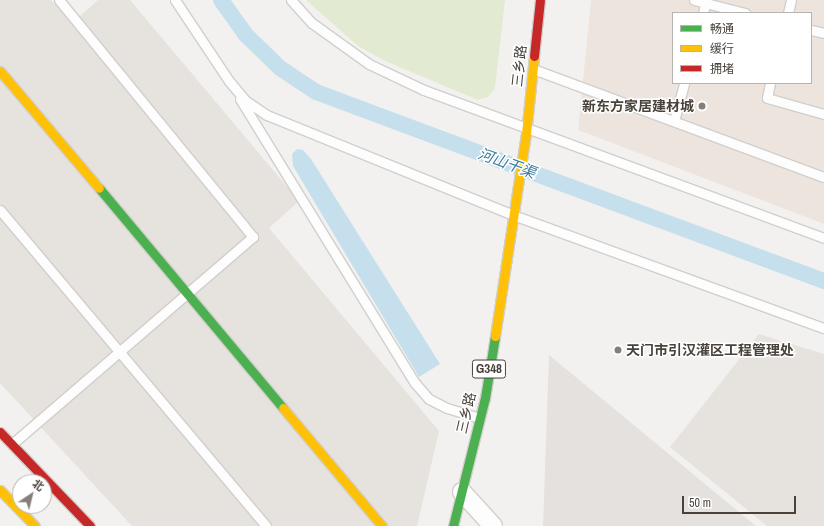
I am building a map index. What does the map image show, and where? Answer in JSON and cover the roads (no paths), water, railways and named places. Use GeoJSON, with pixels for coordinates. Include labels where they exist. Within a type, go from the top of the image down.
{"type":"FeatureCollection","features":[{"type":"Feature","properties":{"kind":"main road","name":"三乡路"},"geometry":{"type":"LineString","coordinates":[[527,130],[540,0]]}},
{"type":"Feature","properties":{"kind":"main road"},"geometry":{"type":"LineString","coordinates":[[0,71],[382,526]]}},
{"type":"Feature","properties":{"kind":"main road","name":"G348"},"geometry":{"type":"LineString","coordinates":[[514,212],[527,130]]}},
{"type":"Feature","properties":{"kind":"main road","name":"三乡路"},"geometry":{"type":"LineString","coordinates":[[453,526],[480,418],[514,212]]}},
{"type":"Feature","properties":{"kind":"main road"},"geometry":{"type":"LineString","coordinates":[[0,432],[90,526]]}},
{"type":"Feature","properties":{"kind":"main road"},"geometry":{"type":"LineString","coordinates":[[0,490],[35,526]]}},
{"type":"Feature","properties":{"kind":"street"},"geometry":{"type":"LineString","coordinates":[[462,492],[493,526]]}},
{"type":"Feature","properties":{"kind":"lane"},"geometry":{"type":"LineString","coordinates":[[12,444],[253,237],[58,0]]}},
{"type":"Feature","properties":{"kind":"lane"},"geometry":{"type":"LineString","coordinates":[[175,0],[229,81],[415,382],[429,398],[447,408],[480,418]]}},
{"type":"Feature","properties":{"kind":"lane"},"geometry":{"type":"LineString","coordinates":[[291,0],[312,23],[369,64],[424,90],[527,130],[824,238]]}},
{"type":"Feature","properties":{"kind":"lane"},"geometry":{"type":"LineString","coordinates":[[694,0],[706,1],[742,12]]}},
{"type":"Feature","properties":{"kind":"lane"},"geometry":{"type":"LineString","coordinates":[[788,12],[791,0]]}},
{"type":"Feature","properties":{"kind":"lane"},"geometry":{"type":"LineString","coordinates":[[702,12],[706,1]]}},
{"type":"Feature","properties":{"kind":"lane"},"geometry":{"type":"LineString","coordinates":[[812,30],[824,33]]}},
{"type":"Feature","properties":{"kind":"lane"},"geometry":{"type":"LineString","coordinates":[[533,69],[824,177]]}},
{"type":"Feature","properties":{"kind":"lane"},"geometry":{"type":"LineString","coordinates":[[229,81],[246,101],[267,115],[514,212],[824,328]]}},
{"type":"Feature","properties":{"kind":"lane"},"geometry":{"type":"LineString","coordinates":[[674,122],[684,84]]}},
{"type":"Feature","properties":{"kind":"lane"},"geometry":{"type":"LineString","coordinates":[[770,84],[767,98],[824,114]]}},
{"type":"Feature","properties":{"kind":"lane"},"geometry":{"type":"LineString","coordinates":[[0,210],[266,526]]}},
{"type":"Feature","properties":{"kind":"water"},"geometry":{"type":"Polygon","coordinates":[[[297,149],[303,150],[311,159],[440,364],[419,377],[293,166],[292,154],[297,149]]]}},
{"type":"Feature","properties":{"kind":"waterway","name":"河山干渠"},"geometry":{"type":"LineString","coordinates":[[221,0],[246,35],[280,68],[316,92],[824,281]]}},
{"type":"Feature","properties":{"kind":"place","name":"新东方家居建材城"},"geometry":{"type":"Point","coordinates":[702,106]}},
{"type":"Feature","properties":{"kind":"place","name":"天门市引汉灌区工程管理处"},"geometry":{"type":"Point","coordinates":[618,350]}}]}
